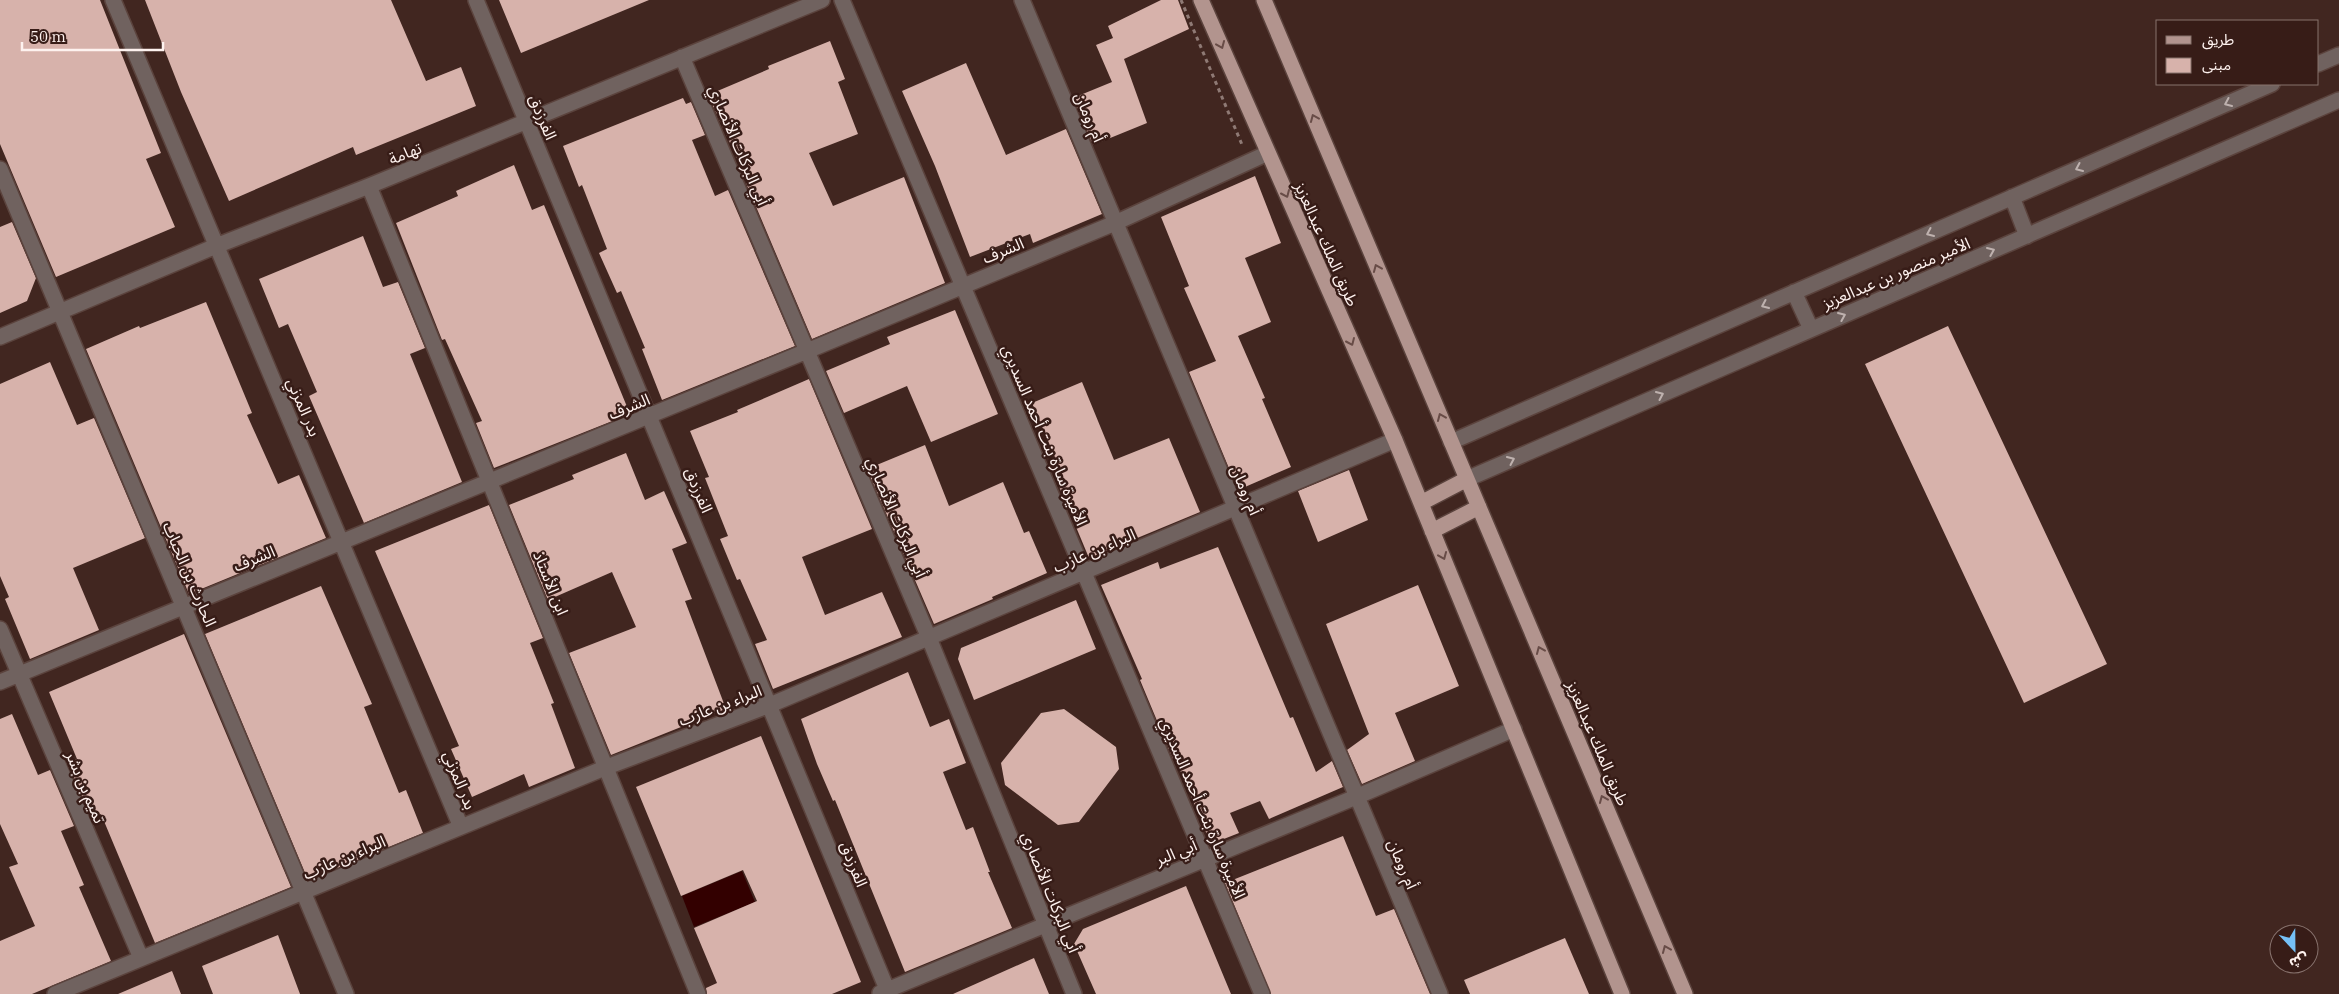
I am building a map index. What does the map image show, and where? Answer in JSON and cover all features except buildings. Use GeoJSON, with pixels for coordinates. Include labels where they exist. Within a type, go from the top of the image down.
{"type":"FeatureCollection","features":[{"type":"Feature","properties":{"kind":"main road","name":"طريق الملك عبدالعزيز"},"geometry":{"type":"LineString","coordinates":[[1201,0],[1395,440],[1622,994]]}},
{"type":"Feature","properties":{"kind":"main road","name":"طريق الملك عبدالعزيز"},"geometry":{"type":"LineString","coordinates":[[1264,0],[1685,994]]}},
{"type":"Feature","properties":{"kind":"main road"},"geometry":{"type":"LineString","coordinates":[[1421,503],[1467,479]]}},
{"type":"Feature","properties":{"kind":"main road"},"geometry":{"type":"LineString","coordinates":[[1432,531],[1479,506]]}},
{"type":"Feature","properties":{"kind":"street","name":"بدر المزني"},"geometry":{"type":"LineString","coordinates":[[113,0],[461,828]]}},
{"type":"Feature","properties":{"kind":"street","name":"الفرزدق"},"geometry":{"type":"LineString","coordinates":[[476,0],[770,705],[885,993]]}},
{"type":"Feature","properties":{"kind":"street","name":"تهامة"},"geometry":{"type":"LineString","coordinates":[[0,337],[216,246],[369,186],[822,0]]}},
{"type":"Feature","properties":{"kind":"street","name":"الأميرة سارة بنت أحمد السديري"},"geometry":{"type":"LineString","coordinates":[[842,0],[1262,994]]}},
{"type":"Feature","properties":{"kind":"street","name":"أم رومان"},"geometry":{"type":"LineString","coordinates":[[1022,0],[1440,994]]}},
{"type":"Feature","properties":{"kind":"street"},"geometry":{"type":"LineString","coordinates":[[2319,64],[2339,55]]}},
{"type":"Feature","properties":{"kind":"street","name":"أبي البركات الأنصاري"},"geometry":{"type":"LineString","coordinates":[[682,57],[929,638],[1074,994]]}},
{"type":"Feature","properties":{"kind":"street","name":"الأمير منصور بن عبدالعزيز"},"geometry":{"type":"LineString","coordinates":[[1451,442],[2270,85]]}},
{"type":"Feature","properties":{"kind":"street","name":"الأمير منصور بن عبدالعزيز"},"geometry":{"type":"LineString","coordinates":[[1467,479],[2339,100]]}},
{"type":"Feature","properties":{"kind":"street","name":"الشرف"},"geometry":{"type":"LineString","coordinates":[[0,682],[650,417],[1115,223],[1268,153]]}},
{"type":"Feature","properties":{"kind":"street","name":"الحارث بن الحباب"},"geometry":{"type":"LineString","coordinates":[[0,169],[346,994]]}},
{"type":"Feature","properties":{"kind":"street","name":"ابن الأستاذ"},"geometry":{"type":"LineString","coordinates":[[369,186],[608,767],[698,994]]}},
{"type":"Feature","properties":{"kind":"street"},"geometry":{"type":"LineString","coordinates":[[2012,197],[2027,236]]}},
{"type":"Feature","properties":{"kind":"street"},"geometry":{"type":"LineString","coordinates":[[1794,292],[1811,329]]}},
{"type":"Feature","properties":{"kind":"street","name":"البراء بن عازب"},"geometry":{"type":"LineString","coordinates":[[55,994],[608,767],[770,705],[1395,440]]}},
{"type":"Feature","properties":{"kind":"street","name":"تميم بن بشر"},"geometry":{"type":"LineString","coordinates":[[0,629],[141,958]]}},
{"type":"Feature","properties":{"kind":"street","name":"أبي البر"},"geometry":{"type":"LineString","coordinates":[[885,993],[1045,924],[1356,797],[1514,729]]}},
{"type":"Feature","properties":{"kind":"path"},"geometry":{"type":"LineString","coordinates":[[1181,0],[1248,162]]}},
{"type":"Feature","properties":{"kind":"shaded area"},"geometry":{"type":"Polygon","coordinates":[[[742,871],[755,902],[694,927],[682,896],[742,871]]]}}]}
